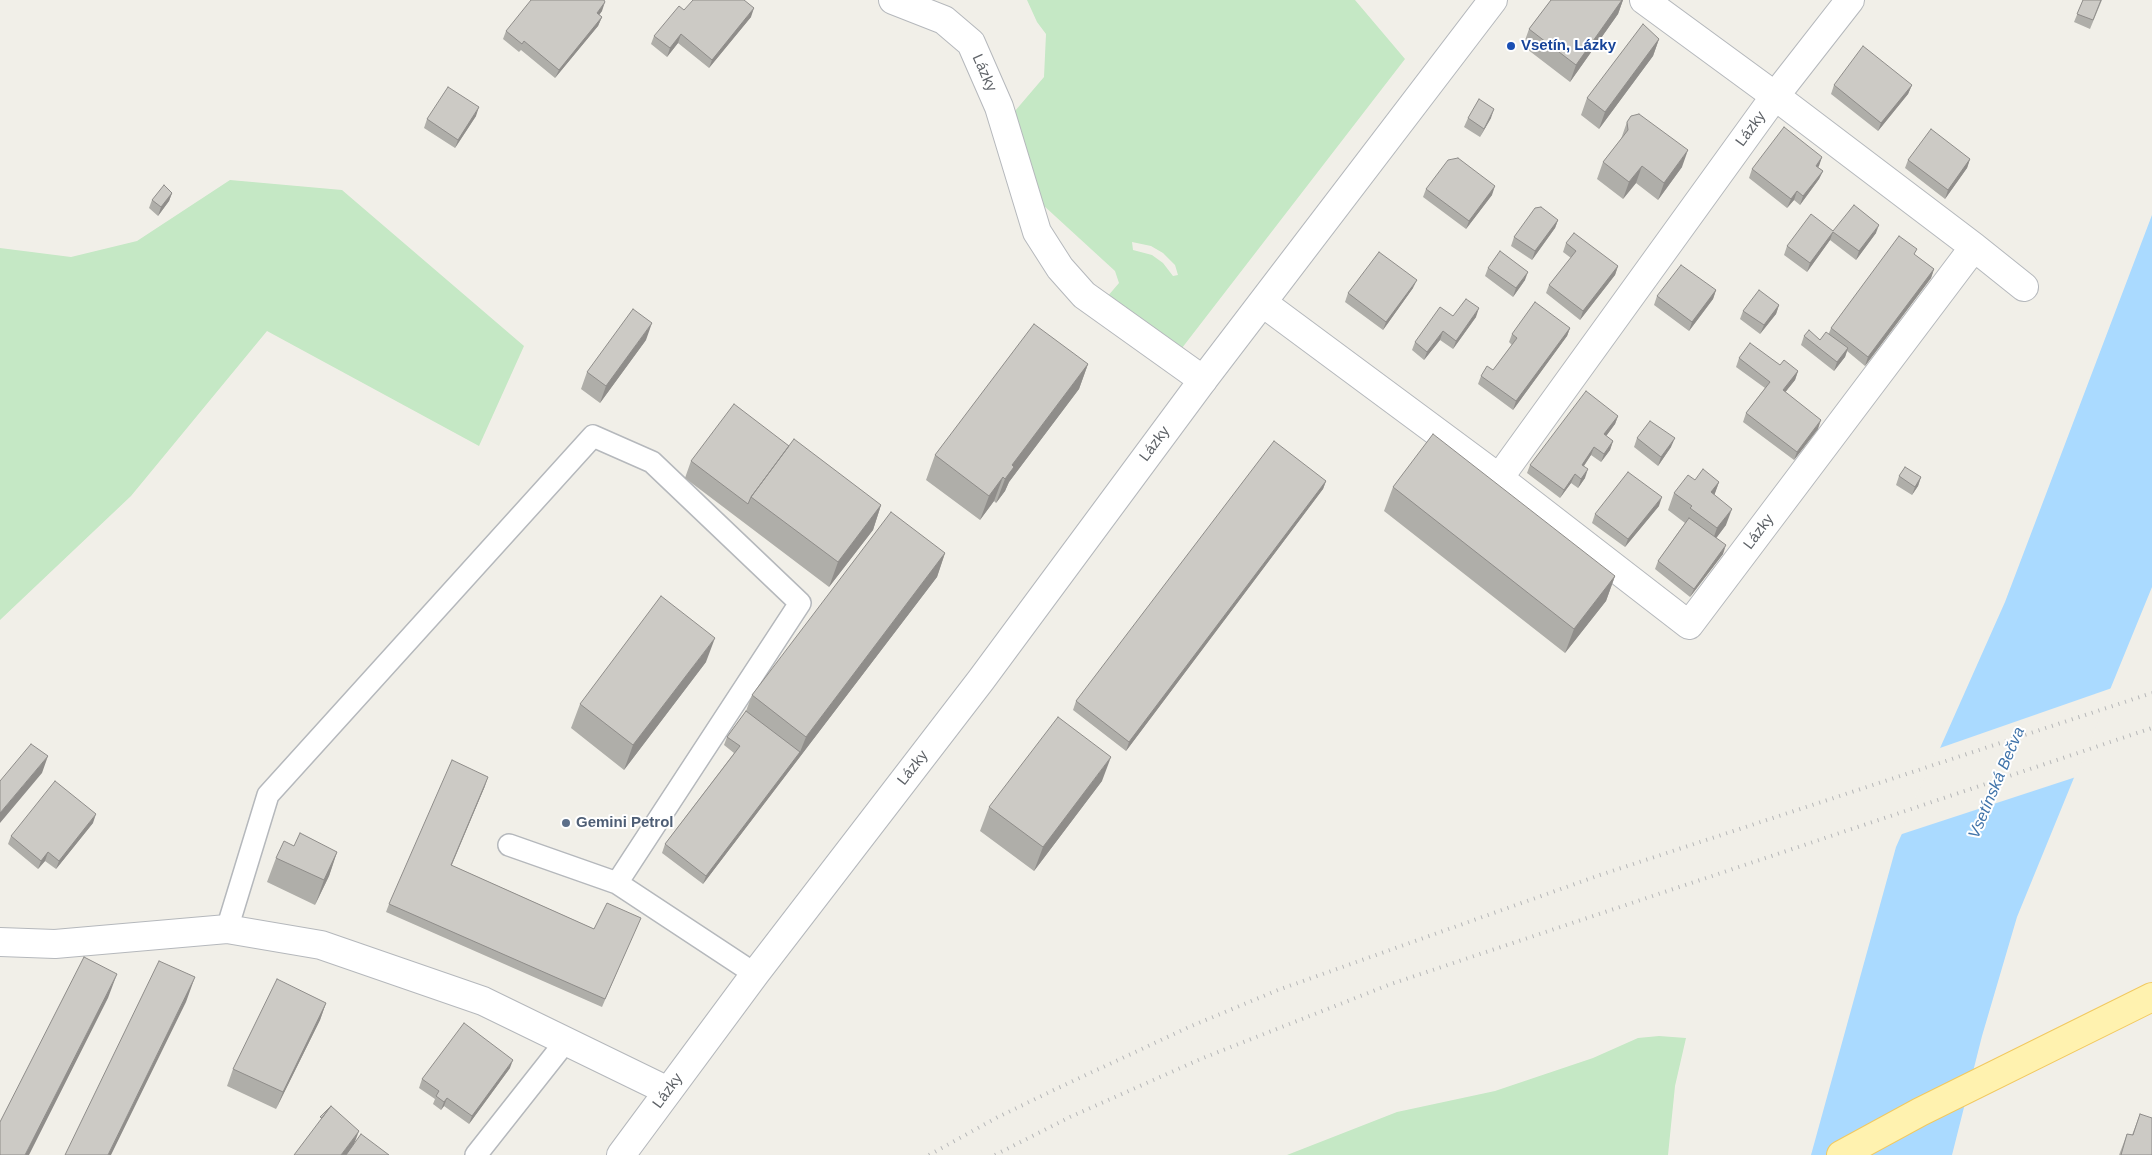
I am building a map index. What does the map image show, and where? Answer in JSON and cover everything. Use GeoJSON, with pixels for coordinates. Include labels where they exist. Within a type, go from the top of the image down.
{"type":"FeatureCollection","features":[{"type":"Feature","properties":{"kind":"main road"},"geometry":{"type":"LineString","coordinates":[[1841,1155],[1920,1112],[2152,997]]}},
{"type":"Feature","properties":{"kind":"street","name":"Lázky"},"geometry":{"type":"LineString","coordinates":[[893,0],[944,20],[970,42],[999,107],[1037,232],[1060,268],[1084,295],[1203,380]]}},
{"type":"Feature","properties":{"kind":"street","name":"Lázky"},"geometry":{"type":"LineString","coordinates":[[621,1155],[754,974],[980,680],[1203,380],[1494,0]]}},
{"type":"Feature","properties":{"kind":"street","name":"Lázky"},"geometry":{"type":"LineString","coordinates":[[1644,0],[1775,96],[2024,287]]}},
{"type":"Feature","properties":{"kind":"street","name":"Lázky"},"geometry":{"type":"LineString","coordinates":[[1499,478],[1775,96],[1850,0]]}},
{"type":"Feature","properties":{"kind":"street","name":"Lázky"},"geometry":{"type":"LineString","coordinates":[[1263,303],[1499,478],[1689,625],[1974,248]]}},
{"type":"Feature","properties":{"kind":"street"},"geometry":{"type":"LineString","coordinates":[[0,942],[55,944],[227,929],[321,945],[483,1001],[668,1091]]}},
{"type":"Feature","properties":{"kind":"lane"},"geometry":{"type":"LineString","coordinates":[[227,929],[268,795],[593,436],[652,462],[800,603],[616,883]]}},
{"type":"Feature","properties":{"kind":"lane"},"geometry":{"type":"LineString","coordinates":[[509,845],[616,883],[754,974]]}},
{"type":"Feature","properties":{"kind":"lane"},"geometry":{"type":"LineString","coordinates":[[476,1155],[566,1042]]}},
{"type":"Feature","properties":{"kind":"green space"},"geometry":{"type":"Polygon","coordinates":[[[1027,0],[1355,0],[1405,59],[1182,348],[1107,297],[1119,283],[1115,271],[1043,205],[1033,178],[1015,111],[1044,77],[1046,34],[1037,22],[1027,0]],[[1132,242],[1133,250],[1152,255],[1163,263],[1173,276],[1178,275],[1175,265],[1163,253],[1151,246],[1132,242]]]}},
{"type":"Feature","properties":{"kind":"green space"},"geometry":{"type":"Polygon","coordinates":[[[230,180],[342,190],[524,346],[479,446],[267,331],[131,496],[0,620],[0,248],[71,257],[137,241],[230,180]]]}},
{"type":"Feature","properties":{"kind":"green space"},"geometry":{"type":"Polygon","coordinates":[[[1659,1036],[1686,1038],[1675,1086],[1668,1155],[1287,1155],[1397,1112],[1495,1091],[1593,1058],[1638,1038],[1659,1036]]]}},
{"type":"Feature","properties":{"kind":"water","name":"Vsetínská Bečva"},"geometry":{"type":"Polygon","coordinates":[[[2152,215],[2152,587],[2017,917],[1982,1036],[1952,1155],[1811,1155],[1896,847],[2005,602],[2152,215]]]}},
{"type":"Feature","properties":{"kind":"pier"},"geometry":{"type":"Polygon","coordinates":[[[2112,688],[2076,777],[1899,835],[1937,749],[2112,688]]]}},
{"type":"Feature","properties":{"kind":"building"},"geometry":{"type":"Polygon","coordinates":[[[531,0],[604,0],[605,2],[597,13],[602,17],[559,70],[524,41],[522,44],[506,31],[531,0]]]}},
{"type":"Feature","properties":{"kind":"building"},"geometry":{"type":"Polygon","coordinates":[[[693,0],[744,0],[754,8],[712,60],[681,34],[670,48],[654,36],[679,6],[684,10],[693,0]]]}},
{"type":"Feature","properties":{"kind":"building"},"geometry":{"type":"Polygon","coordinates":[[[1551,0],[1622,0],[1576,65],[1529,29],[1551,0]]]}},
{"type":"Feature","properties":{"kind":"building"},"geometry":{"type":"Polygon","coordinates":[[[2083,0],[2101,0],[2093,20],[2077,14],[2083,0]]]}},
{"type":"Feature","properties":{"kind":"building"},"geometry":{"type":"Polygon","coordinates":[[[1643,24],[1659,39],[1605,112],[1587,98],[1643,24]]]}},
{"type":"Feature","properties":{"kind":"building"},"geometry":{"type":"Polygon","coordinates":[[[1863,46],[1912,85],[1881,123],[1834,85],[1863,46]]]}},
{"type":"Feature","properties":{"kind":"building"},"geometry":{"type":"Polygon","coordinates":[[[448,87],[479,107],[458,140],[427,119],[448,87]]]}},
{"type":"Feature","properties":{"kind":"building"},"geometry":{"type":"Polygon","coordinates":[[[1479,99],[1494,109],[1484,129],[1468,118],[1479,99]]]}},
{"type":"Feature","properties":{"kind":"building"},"geometry":{"type":"Polygon","coordinates":[[[1639,114],[1688,150],[1664,183],[1642,166],[1629,182],[1603,162],[1628,130],[1627,122],[1631,116],[1639,114]]]}},
{"type":"Feature","properties":{"kind":"building"},"geometry":{"type":"Polygon","coordinates":[[[1784,127],[1822,157],[1816,166],[1823,171],[1803,196],[1797,191],[1791,199],[1752,169],[1784,127]]]}},
{"type":"Feature","properties":{"kind":"building"},"geometry":{"type":"Polygon","coordinates":[[[1931,129],[1970,159],[1948,190],[1908,160],[1931,129]]]}},
{"type":"Feature","properties":{"kind":"building"},"geometry":{"type":"Polygon","coordinates":[[[1458,158],[1495,186],[1469,221],[1426,189],[1448,160],[1458,158]]]}},
{"type":"Feature","properties":{"kind":"building"},"geometry":{"type":"Polygon","coordinates":[[[164,185],[172,193],[161,207],[152,200],[164,185]]]}},
{"type":"Feature","properties":{"kind":"building"},"geometry":{"type":"Polygon","coordinates":[[[1854,205],[1879,225],[1859,251],[1833,232],[1810,263],[1787,246],[1811,214],[1833,231],[1854,205]]]}},
{"type":"Feature","properties":{"kind":"building"},"geometry":{"type":"Polygon","coordinates":[[[1541,207],[1558,220],[1535,251],[1514,237],[1535,208],[1541,207]]]}},
{"type":"Feature","properties":{"kind":"building"},"geometry":{"type":"Polygon","coordinates":[[[1574,233],[1618,266],[1583,311],[1549,285],[1576,251],[1566,243],[1574,233]]]}},
{"type":"Feature","properties":{"kind":"building"},"geometry":{"type":"Polygon","coordinates":[[[1899,236],[1917,249],[1914,254],[1934,269],[1868,357],[1831,328],[1899,236]]]}},
{"type":"Feature","properties":{"kind":"building"},"geometry":{"type":"Polygon","coordinates":[[[1500,251],[1528,272],[1516,288],[1488,268],[1500,251]]]}},
{"type":"Feature","properties":{"kind":"building"},"geometry":{"type":"Polygon","coordinates":[[[1379,252],[1417,280],[1386,322],[1348,293],[1379,252]]]}},
{"type":"Feature","properties":{"kind":"building"},"geometry":{"type":"Polygon","coordinates":[[[1681,265],[1716,290],[1692,322],[1657,296],[1681,265]]]}},
{"type":"Feature","properties":{"kind":"building"},"geometry":{"type":"Polygon","coordinates":[[[1759,290],[1779,305],[1764,325],[1743,311],[1759,290]]]}},
{"type":"Feature","properties":{"kind":"building"},"geometry":{"type":"Polygon","coordinates":[[[1466,299],[1479,308],[1456,341],[1443,331],[1427,352],[1415,342],[1440,307],[1453,316],[1466,299]]]}},
{"type":"Feature","properties":{"kind":"building"},"geometry":{"type":"Polygon","coordinates":[[[1535,302],[1570,328],[1516,401],[1481,376],[1487,366],[1493,370],[1517,338],[1512,334],[1535,302]]]}},
{"type":"Feature","properties":{"kind":"building"},"geometry":{"type":"Polygon","coordinates":[[[633,309],[652,323],[606,386],[587,372],[633,309]]]}},
{"type":"Feature","properties":{"kind":"building"},"geometry":{"type":"Polygon","coordinates":[[[1034,324],[1088,364],[1012,465],[1014,467],[1005,479],[1003,477],[989,496],[935,455],[1034,324]]]}},
{"type":"Feature","properties":{"kind":"building"},"geometry":{"type":"Polygon","coordinates":[[[1809,330],[1820,340],[1826,332],[1848,348],[1837,362],[1804,336],[1809,330]]]}},
{"type":"Feature","properties":{"kind":"building"},"geometry":{"type":"Polygon","coordinates":[[[1750,343],[1780,365],[1784,360],[1798,371],[1783,390],[1821,420],[1797,452],[1746,413],[1770,382],[1739,358],[1750,343]]]}},
{"type":"Feature","properties":{"kind":"building"},"geometry":{"type":"Polygon","coordinates":[[[1586,391],[1618,416],[1604,434],[1613,441],[1604,454],[1594,447],[1582,465],[1588,469],[1581,479],[1575,474],[1564,490],[1530,465],[1586,391]]]}},
{"type":"Feature","properties":{"kind":"building"},"geometry":{"type":"Polygon","coordinates":[[[734,404],[789,446],[751,497],[748,504],[691,461],[734,404]]]}},
{"type":"Feature","properties":{"kind":"building"},"geometry":{"type":"Polygon","coordinates":[[[1650,421],[1675,438],[1661,457],[1637,438],[1650,421]]]}},
{"type":"Feature","properties":{"kind":"building"},"geometry":{"type":"Polygon","coordinates":[[[1433,434],[1615,576],[1574,629],[1393,487],[1433,434]]]}},
{"type":"Feature","properties":{"kind":"building"},"geometry":{"type":"Polygon","coordinates":[[[794,439],[881,505],[838,562],[751,497],[794,439]]]}},
{"type":"Feature","properties":{"kind":"building"},"geometry":{"type":"Polygon","coordinates":[[[1274,441],[1326,481],[1129,742],[1076,701],[1274,441]]]}},
{"type":"Feature","properties":{"kind":"building"},"geometry":{"type":"Polygon","coordinates":[[[1905,467],[1921,477],[1915,487],[1899,476],[1905,467]]]}},
{"type":"Feature","properties":{"kind":"building"},"geometry":{"type":"Polygon","coordinates":[[[1703,469],[1719,482],[1711,492],[1732,509],[1717,528],[1690,508],[1692,506],[1674,493],[1688,475],[1695,480],[1703,469]]]}},
{"type":"Feature","properties":{"kind":"building"},"geometry":{"type":"Polygon","coordinates":[[[1628,472],[1662,497],[1628,539],[1595,514],[1628,472]]]}},
{"type":"Feature","properties":{"kind":"building"},"geometry":{"type":"Polygon","coordinates":[[[891,512],[945,553],[806,737],[752,695],[891,512]]]}},
{"type":"Feature","properties":{"kind":"building"},"geometry":{"type":"Polygon","coordinates":[[[1689,518],[1726,545],[1694,589],[1658,561],[1689,518]]]}},
{"type":"Feature","properties":{"kind":"building"},"geometry":{"type":"Polygon","coordinates":[[[661,596],[715,638],[633,745],[580,704],[661,596]]]}},
{"type":"Feature","properties":{"kind":"building"},"geometry":{"type":"Polygon","coordinates":[[[746,711],[800,752],[706,876],[665,844],[740,746],[727,737],[746,711]]]}},
{"type":"Feature","properties":{"kind":"building"},"geometry":{"type":"Polygon","coordinates":[[[1058,717],[1111,757],[1043,847],[989,807],[1058,717]]]}},
{"type":"Feature","properties":{"kind":"building"},"geometry":{"type":"Polygon","coordinates":[[[31,744],[48,756],[0,813],[0,781],[31,744]]]}},
{"type":"Feature","properties":{"kind":"building"},"geometry":{"type":"Polygon","coordinates":[[[452,760],[488,777],[451,865],[594,929],[607,903],[641,918],[605,999],[389,904],[452,760]]]}},
{"type":"Feature","properties":{"kind":"building"},"geometry":{"type":"Polygon","coordinates":[[[55,781],[96,814],[59,861],[48,852],[41,861],[11,836],[55,781]]]}},
{"type":"Feature","properties":{"kind":"building"},"geometry":{"type":"Polygon","coordinates":[[[300,833],[337,852],[324,880],[276,858],[284,841],[294,846],[300,833]]]}},
{"type":"Feature","properties":{"kind":"building"},"geometry":{"type":"Polygon","coordinates":[[[84,957],[117,974],[25,1155],[0,1155],[0,1122],[84,957]]]}},
{"type":"Feature","properties":{"kind":"building"},"geometry":{"type":"Polygon","coordinates":[[[159,961],[195,977],[108,1155],[65,1155],[159,961]]]}},
{"type":"Feature","properties":{"kind":"building"},"geometry":{"type":"Polygon","coordinates":[[[277,979],[326,1003],[283,1092],[233,1069],[277,979]]]}},
{"type":"Feature","properties":{"kind":"building"},"geometry":{"type":"Polygon","coordinates":[[[464,1023],[513,1060],[472,1116],[447,1098],[444,1102],[436,1096],[439,1091],[422,1079],[464,1023]]]}},
{"type":"Feature","properties":{"kind":"building"},"geometry":{"type":"Polygon","coordinates":[[[331,1106],[359,1131],[341,1155],[294,1155],[331,1106]]]}},
{"type":"Feature","properties":{"kind":"building"},"geometry":{"type":"Polygon","coordinates":[[[2140,1114],[2152,1118],[2152,1155],[2121,1155],[2127,1134],[2133,1135],[2140,1114]]]}},
{"type":"Feature","properties":{"kind":"building"},"geometry":{"type":"Polygon","coordinates":[[[361,1134],[389,1155],[346,1155],[361,1134]]]}},
{"type":"Feature","properties":{"kind":"railway"},"geometry":{"type":"LineString","coordinates":[[929,1155],[998,1117],[1058,1088],[1189,1027],[1278,990],[1600,875],[2152,693]]}},
{"type":"Feature","properties":{"kind":"railway"},"geometry":{"type":"LineString","coordinates":[[995,1155],[1070,1117],[1203,1058],[1391,984],[2152,728]]}},
{"type":"Feature","properties":{"kind":"place","name":"Vsetín, Lázky"},"geometry":{"type":"Point","coordinates":[1511,46]}},
{"type":"Feature","properties":{"kind":"place","name":"Gemini Petrol"},"geometry":{"type":"Point","coordinates":[566,823]}}]}
